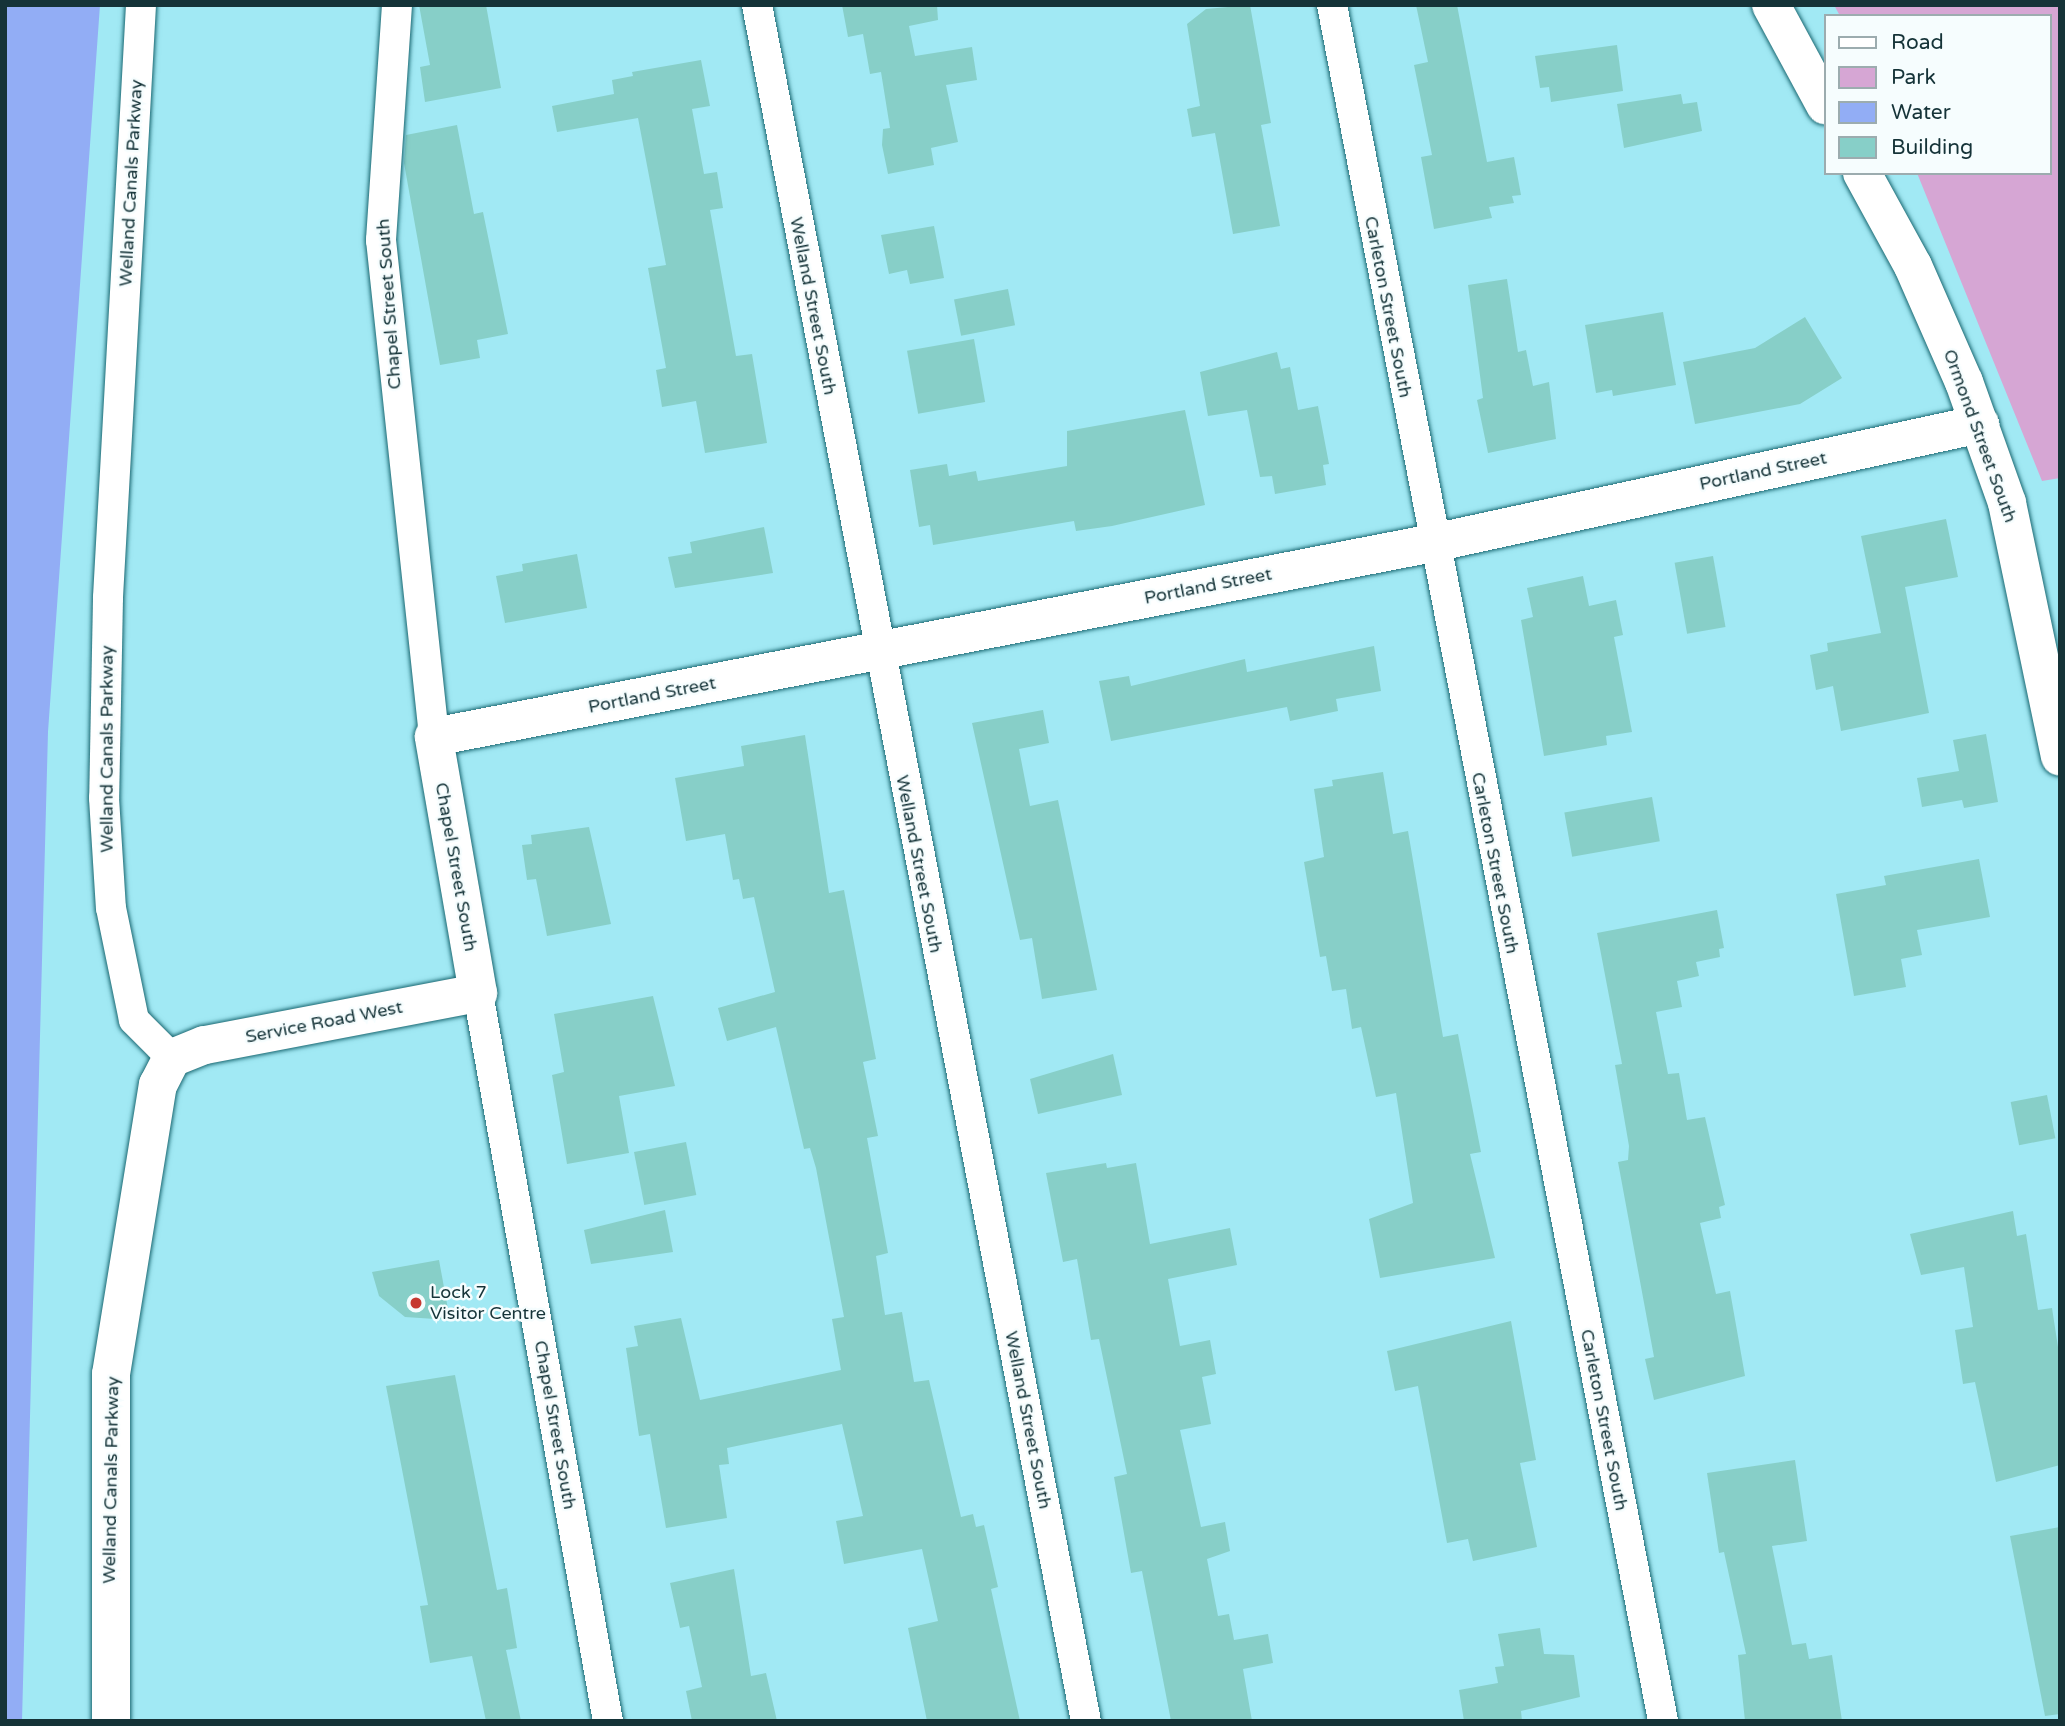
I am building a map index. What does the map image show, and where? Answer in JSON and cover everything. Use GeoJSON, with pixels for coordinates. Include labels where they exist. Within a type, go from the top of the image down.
{"type":"FeatureCollection","features":[{"type":"Feature","properties":{"kind":"street","name":"Welland Canals Parkway"},"geometry":{"type":"LineString","coordinates":[[111,1721],[111,1374],[155,1102],[188,1051],[134,1020],[111,908],[104,798],[108,598],[141,5]]}},
{"type":"Feature","properties":{"kind":"street","name":"Chapel Street South"},"geometry":{"type":"LineString","coordinates":[[397,5],[381,240],[434,737],[608,1721]]}},
{"type":"Feature","properties":{"kind":"street","name":"Welland Street South"},"geometry":{"type":"LineString","coordinates":[[758,5],[877,651],[1086,1721]]}},
{"type":"Feature","properties":{"kind":"street","name":"Carleton Street South"},"geometry":{"type":"LineString","coordinates":[[1332,5],[1433,543],[1663,1721]]}},
{"type":"Feature","properties":{"kind":"street"},"geometry":{"type":"LineString","coordinates":[[1771,5],[1824,103]]}},
{"type":"Feature","properties":{"kind":"street","name":"Ormond Street South"},"geometry":{"type":"LineString","coordinates":[[1863,175],[1913,266],[1980,424],[2007,503],[2031,597],[2060,757]]}},
{"type":"Feature","properties":{"kind":"street","name":"Portland Street"},"geometry":{"type":"LineString","coordinates":[[434,737],[1433,543],[1980,424]]}},
{"type":"Feature","properties":{"kind":"street","name":"Service Road West"},"geometry":{"type":"LineString","coordinates":[[188,1051],[478,993]]}},
{"type":"Feature","properties":{"kind":"green space"},"geometry":{"type":"Polygon","coordinates":[[[1834,5],[2060,5],[2060,478],[2042,481],[1918,175],[2051,175],[2051,14],[1839,14],[1834,5]]]}},
{"type":"Feature","properties":{"kind":"water"},"geometry":{"type":"Polygon","coordinates":[[[5,5],[100,5],[48,732],[22,1721],[5,1721],[5,5]]]}},
{"type":"Feature","properties":{"kind":"building"},"geometry":{"type":"Polygon","coordinates":[[[419,5],[486,5],[501,88],[425,102],[420,67],[430,65],[419,5]]]}},
{"type":"Feature","properties":{"kind":"building"},"geometry":{"type":"Polygon","coordinates":[[[842,5],[937,5],[938,20],[909,26],[915,56],[972,47],[977,80],[946,85],[958,142],[931,148],[934,165],[888,174],[882,145],[883,129],[890,128],[881,72],[870,74],[863,34],[848,37],[842,5]]]}},
{"type":"Feature","properties":{"kind":"building"},"geometry":{"type":"Polygon","coordinates":[[[1250,5],[1271,123],[1261,125],[1280,226],[1233,234],[1215,133],[1192,137],[1187,109],[1200,106],[1187,24],[1206,9],[1250,5]]]}},
{"type":"Feature","properties":{"kind":"building"},"geometry":{"type":"Polygon","coordinates":[[[1416,5],[1457,5],[1487,162],[1514,157],[1521,195],[1512,196],[1514,203],[1489,207],[1492,218],[1434,229],[1421,157],[1432,155],[1414,65],[1428,62],[1416,5]]]}},
{"type":"Feature","properties":{"kind":"building"},"geometry":{"type":"Polygon","coordinates":[[[1617,45],[1623,91],[1551,102],[1549,87],[1540,88],[1535,56],[1617,45]]]}},
{"type":"Feature","properties":{"kind":"building"},"geometry":{"type":"Polygon","coordinates":[[[701,60],[710,106],[692,109],[704,174],[717,172],[723,208],[710,210],[736,356],[752,354],[767,443],[705,453],[696,401],[662,407],[656,370],[666,368],[648,268],[666,265],[638,118],[557,132],[552,106],[614,94],[612,80],[633,76],[632,72],[701,60]]]}},
{"type":"Feature","properties":{"kind":"building"},"geometry":{"type":"Polygon","coordinates":[[[1681,94],[1683,104],[1697,102],[1702,131],[1624,148],[1617,104],[1681,94]]]}},
{"type":"Feature","properties":{"kind":"building"},"geometry":{"type":"Polygon","coordinates":[[[457,125],[474,214],[483,212],[508,334],[477,340],[480,358],[440,365],[404,163],[406,135],[457,125]]]}},
{"type":"Feature","properties":{"kind":"building"},"geometry":{"type":"Polygon","coordinates":[[[934,226],[944,278],[910,284],[907,270],[889,274],[881,235],[934,226]]]}},
{"type":"Feature","properties":{"kind":"building"},"geometry":{"type":"Polygon","coordinates":[[[1507,279],[1518,352],[1526,350],[1533,386],[1549,382],[1556,439],[1488,453],[1477,400],[1483,398],[1468,285],[1507,279]]]}},
{"type":"Feature","properties":{"kind":"building"},"geometry":{"type":"Polygon","coordinates":[[[1008,289],[1015,325],[961,336],[954,299],[1008,289]]]}},
{"type":"Feature","properties":{"kind":"building"},"geometry":{"type":"Polygon","coordinates":[[[1663,312],[1676,385],[1613,396],[1612,390],[1596,393],[1585,325],[1663,312]]]}},
{"type":"Feature","properties":{"kind":"building"},"geometry":{"type":"Polygon","coordinates":[[[1805,317],[1842,378],[1800,404],[1695,424],[1683,362],[1755,348],[1805,317]]]}},
{"type":"Feature","properties":{"kind":"building"},"geometry":{"type":"Polygon","coordinates":[[[974,339],[985,402],[918,414],[907,351],[974,339]]]}},
{"type":"Feature","properties":{"kind":"building"},"geometry":{"type":"Polygon","coordinates":[[[1277,352],[1281,369],[1290,367],[1298,410],[1318,406],[1329,464],[1323,465],[1326,485],[1275,494],[1272,476],[1260,477],[1247,410],[1208,416],[1200,372],[1277,352]]]}},
{"type":"Feature","properties":{"kind":"building"},"geometry":{"type":"Polygon","coordinates":[[[1185,410],[1205,505],[1112,526],[1076,531],[1074,521],[933,545],[930,525],[919,527],[910,470],[947,464],[949,476],[976,471],[978,481],[1067,466],[1067,431],[1185,410]]]}},
{"type":"Feature","properties":{"kind":"building"},"geometry":{"type":"Polygon","coordinates":[[[1946,519],[1958,577],[1905,587],[1929,713],[1841,731],[1833,686],[1816,690],[1810,655],[1828,651],[1827,643],[1881,633],[1861,536],[1946,519]]]}},
{"type":"Feature","properties":{"kind":"building"},"geometry":{"type":"Polygon","coordinates":[[[764,527],[773,573],[675,588],[668,557],[692,553],[690,542],[764,527]]]}},
{"type":"Feature","properties":{"kind":"building"},"geometry":{"type":"Polygon","coordinates":[[[577,554],[587,608],[505,623],[496,576],[523,571],[522,564],[577,554]]]}},
{"type":"Feature","properties":{"kind":"building"},"geometry":{"type":"Polygon","coordinates":[[[1713,556],[1726,627],[1687,634],[1675,563],[1713,556]]]}},
{"type":"Feature","properties":{"kind":"building"},"geometry":{"type":"Polygon","coordinates":[[[1583,576],[1589,606],[1616,600],[1623,635],[1614,637],[1632,732],[1606,736],[1607,745],[1544,756],[1521,620],[1533,617],[1527,588],[1583,576]]]}},
{"type":"Feature","properties":{"kind":"building"},"geometry":{"type":"Polygon","coordinates":[[[1374,646],[1381,691],[1336,699],[1338,711],[1290,721],[1287,707],[1111,741],[1099,681],[1129,676],[1131,686],[1245,659],[1247,672],[1374,646]]]}},
{"type":"Feature","properties":{"kind":"building"},"geometry":{"type":"Polygon","coordinates":[[[1043,710],[1049,743],[1019,749],[1030,806],[1058,800],[1097,990],[1042,999],[1032,938],[1020,940],[972,723],[1043,710]]]}},
{"type":"Feature","properties":{"kind":"building"},"geometry":{"type":"Polygon","coordinates":[[[1986,734],[1998,802],[1964,808],[1962,800],[1922,807],[1917,778],[1959,771],[1953,740],[1986,734]]]}},
{"type":"Feature","properties":{"kind":"building"},"geometry":{"type":"Polygon","coordinates":[[[805,735],[829,893],[844,890],[876,1059],[863,1062],[878,1136],[867,1138],[888,1253],[876,1256],[885,1315],[902,1312],[914,1382],[929,1380],[961,1517],[973,1514],[976,1527],[984,1525],[998,1587],[991,1589],[1020,1721],[927,1721],[908,1628],[938,1621],[922,1549],[844,1564],[836,1521],[863,1516],[842,1424],[727,1448],[729,1464],[719,1465],[727,1518],[666,1528],[650,1434],[639,1436],[626,1348],[638,1346],[634,1326],[681,1318],[700,1400],[841,1370],[832,1319],[844,1317],[816,1168],[810,1148],[804,1149],[776,1027],[727,1041],[718,1008],[775,992],[754,897],[743,899],[739,879],[733,880],[725,834],[686,841],[675,778],[744,766],[741,746],[805,735]]]}},
{"type":"Feature","properties":{"kind":"building"},"geometry":{"type":"Polygon","coordinates":[[[1383,772],[1393,834],[1408,831],[1443,1037],[1458,1034],[1481,1152],[1470,1154],[1495,1258],[1380,1278],[1369,1219],[1413,1203],[1396,1093],[1376,1097],[1361,1027],[1352,1029],[1346,989],[1332,991],[1326,956],[1320,957],[1304,862],[1324,857],[1314,789],[1333,786],[1332,780],[1383,772]]]}},
{"type":"Feature","properties":{"kind":"building"},"geometry":{"type":"Polygon","coordinates":[[[1652,797],[1660,841],[1572,857],[1564,812],[1652,797]]]}},
{"type":"Feature","properties":{"kind":"building"},"geometry":{"type":"Polygon","coordinates":[[[589,827],[611,924],[547,936],[536,879],[527,880],[522,845],[532,844],[531,835],[589,827]]]}},
{"type":"Feature","properties":{"kind":"building"},"geometry":{"type":"Polygon","coordinates":[[[1979,859],[1990,917],[1917,930],[1922,955],[1901,959],[1906,987],[1854,996],[1836,894],[1886,885],[1884,876],[1979,859]]]}},
{"type":"Feature","properties":{"kind":"building"},"geometry":{"type":"Polygon","coordinates":[[[1717,910],[1724,948],[1719,949],[1720,957],[1696,962],[1699,976],[1677,981],[1682,1007],[1656,1012],[1668,1074],[1679,1073],[1687,1120],[1705,1117],[1725,1205],[1719,1207],[1721,1218],[1700,1223],[1716,1294],[1730,1291],[1745,1376],[1654,1400],[1645,1359],[1654,1357],[1618,1162],[1628,1160],[1629,1146],[1615,1065],[1622,1064],[1597,933],[1717,910]]]}},
{"type":"Feature","properties":{"kind":"building"},"geometry":{"type":"Polygon","coordinates":[[[653,996],[675,1086],[619,1096],[629,1153],[567,1164],[552,1075],[564,1072],[554,1014],[653,996]]]}},
{"type":"Feature","properties":{"kind":"building"},"geometry":{"type":"Polygon","coordinates":[[[1113,1054],[1122,1095],[1038,1114],[1030,1079],[1113,1054]]]}},
{"type":"Feature","properties":{"kind":"building"},"geometry":{"type":"Polygon","coordinates":[[[2047,1095],[2055,1138],[2019,1145],[2011,1102],[2047,1095]]]}},
{"type":"Feature","properties":{"kind":"building"},"geometry":{"type":"Polygon","coordinates":[[[686,1142],[696,1195],[644,1205],[634,1152],[686,1142]]]}},
{"type":"Feature","properties":{"kind":"building"},"geometry":{"type":"Polygon","coordinates":[[[1106,1163],[1107,1168],[1136,1163],[1150,1244],[1230,1228],[1237,1265],[1168,1279],[1180,1346],[1210,1340],[1216,1374],[1202,1377],[1211,1424],[1180,1430],[1201,1527],[1225,1522],[1230,1551],[1207,1559],[1218,1616],[1229,1614],[1234,1640],[1268,1634],[1273,1663],[1243,1669],[1252,1721],[1171,1721],[1142,1571],[1131,1573],[1114,1477],[1127,1474],[1099,1339],[1091,1340],[1077,1259],[1063,1262],[1046,1173],[1106,1163]]]}},
{"type":"Feature","properties":{"kind":"building"},"geometry":{"type":"Polygon","coordinates":[[[665,1210],[673,1252],[591,1264],[584,1230],[665,1210]]]}},
{"type":"Feature","properties":{"kind":"building"},"geometry":{"type":"Polygon","coordinates":[[[2013,1211],[2017,1236],[2026,1234],[2038,1310],[2052,1308],[2060,1360],[2060,1465],[1996,1482],[1975,1382],[1963,1384],[1955,1330],[1973,1327],[1964,1267],[1921,1275],[1910,1234],[2013,1211]]]}},
{"type":"Feature","properties":{"kind":"building","name":"Lock 7 Visitor Centre"},"geometry":{"type":"Polygon","coordinates":[[[439,1260],[450,1320],[405,1317],[379,1296],[372,1272],[439,1260]]]}},
{"type":"Feature","properties":{"kind":"building"},"geometry":{"type":"Polygon","coordinates":[[[1511,1321],[1536,1460],[1520,1463],[1537,1547],[1473,1561],[1468,1539],[1447,1543],[1418,1386],[1395,1391],[1387,1351],[1511,1321]]]}},
{"type":"Feature","properties":{"kind":"building"},"geometry":{"type":"Polygon","coordinates":[[[455,1375],[497,1590],[507,1588],[517,1648],[506,1650],[521,1721],[486,1721],[472,1656],[430,1663],[420,1606],[428,1605],[386,1386],[455,1375]]]}},
{"type":"Feature","properties":{"kind":"building"},"geometry":{"type":"Polygon","coordinates":[[[1795,1460],[1807,1541],[1772,1546],[1792,1645],[1806,1643],[1809,1659],[1832,1655],[1842,1721],[1745,1721],[1738,1655],[1746,1654],[1724,1552],[1719,1553],[1707,1473],[1795,1460]]]}},
{"type":"Feature","properties":{"kind":"building"},"geometry":{"type":"Polygon","coordinates":[[[2060,1527],[2060,1714],[2045,1716],[2010,1536],[2060,1527]]]}},
{"type":"Feature","properties":{"kind":"building"},"geometry":{"type":"Polygon","coordinates":[[[734,1569],[751,1676],[766,1673],[777,1721],[692,1721],[686,1691],[702,1687],[689,1626],[680,1628],[670,1583],[734,1569]]]}},
{"type":"Feature","properties":{"kind":"building"},"geometry":{"type":"Polygon","coordinates":[[[1540,1628],[1544,1654],[1574,1655],[1580,1697],[1521,1711],[1522,1721],[1464,1721],[1459,1690],[1498,1683],[1495,1667],[1504,1666],[1498,1634],[1540,1628]]]}},
{"type":"Feature","properties":{"kind":"place","name":"Lock 7 Visitor Centre"},"geometry":{"type":"Point","coordinates":[416,1303]}}]}
